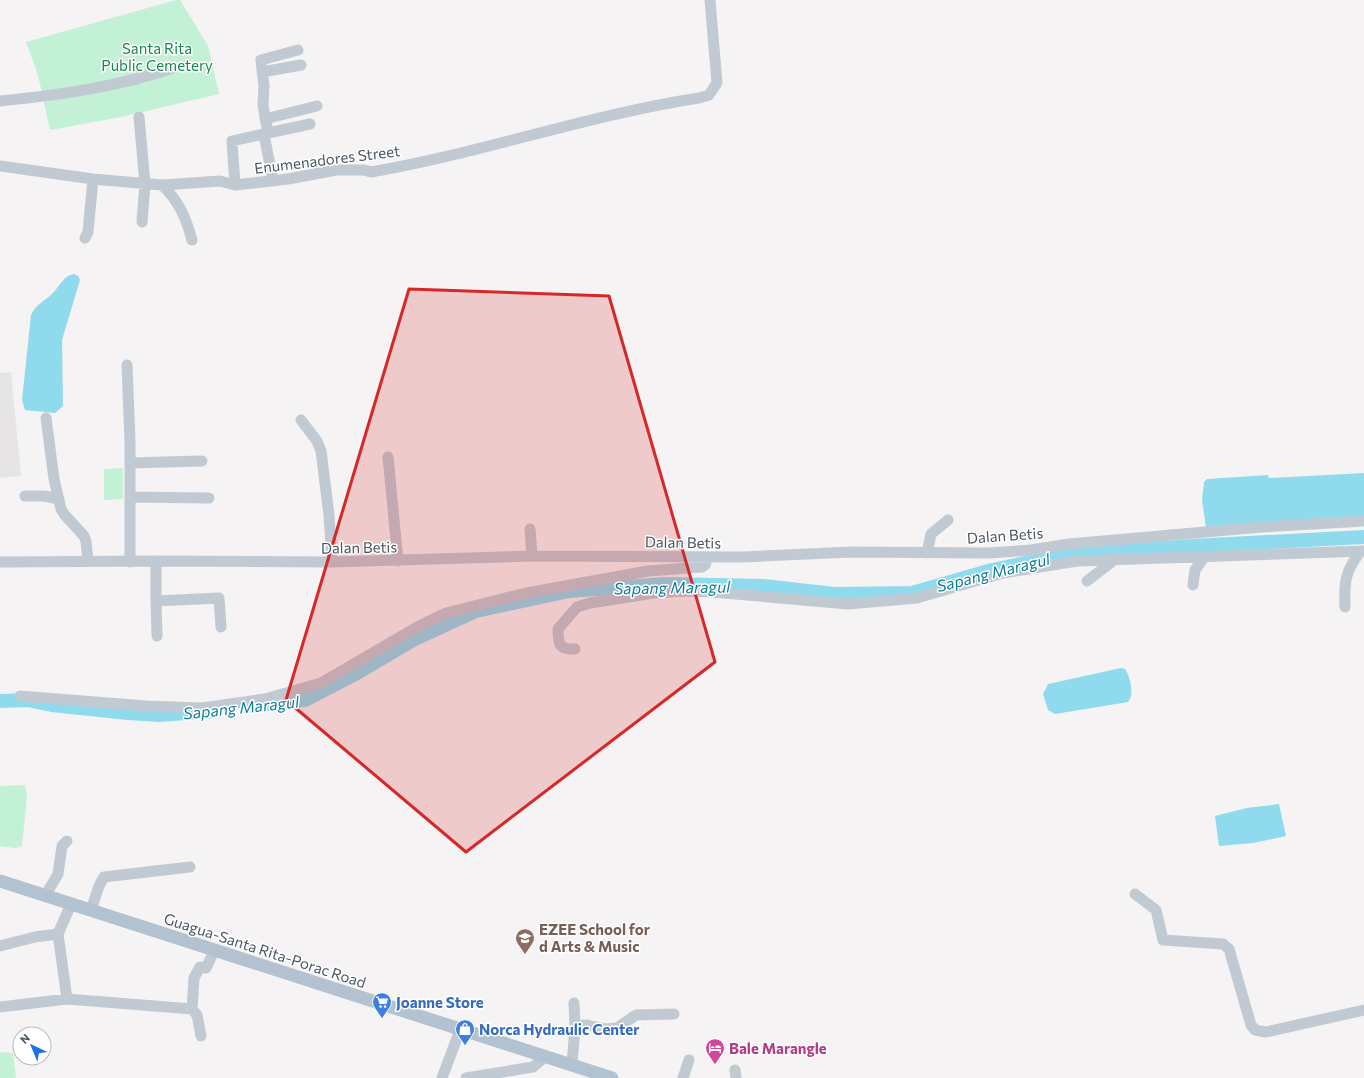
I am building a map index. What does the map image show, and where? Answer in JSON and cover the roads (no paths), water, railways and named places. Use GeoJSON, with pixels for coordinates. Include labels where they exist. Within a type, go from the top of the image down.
{"type":"FeatureCollection","features":[{"type":"Feature","properties":{"kind":"main road","name":"Guagua-Santa Rita-Porac Road"},"geometry":{"type":"LineString","coordinates":[[0,881],[214,952],[612,1078]]}},
{"type":"Feature","properties":{"kind":"street","name":"Enumenadores Street"},"geometry":{"type":"LineString","coordinates":[[0,166],[162,185],[220,181],[235,185],[336,170],[364,170],[370,172],[580,123],[699,98],[709,95],[717,83],[710,0]]}},
{"type":"Feature","properties":{"kind":"street"},"geometry":{"type":"LineString","coordinates":[[273,180],[266,134],[266,119],[263,105],[264,95],[260,62],[262,59],[298,50]]}},
{"type":"Feature","properties":{"kind":"street"},"geometry":{"type":"LineString","coordinates":[[262,72],[301,65]]}},
{"type":"Feature","properties":{"kind":"street"},"geometry":{"type":"LineString","coordinates":[[0,101],[54,96],[86,90],[140,79],[173,68]]}},
{"type":"Feature","properties":{"kind":"street"},"geometry":{"type":"LineString","coordinates":[[266,119],[317,106]]}},
{"type":"Feature","properties":{"kind":"street"},"geometry":{"type":"LineString","coordinates":[[139,117],[145,184],[142,222]]}},
{"type":"Feature","properties":{"kind":"street"},"geometry":{"type":"LineString","coordinates":[[235,185],[231,143],[234,140],[310,124]]}},
{"type":"Feature","properties":{"kind":"street"},"geometry":{"type":"LineString","coordinates":[[85,238],[88,232],[93,178]]}},
{"type":"Feature","properties":{"kind":"street"},"geometry":{"type":"LineString","coordinates":[[162,185],[172,194],[182,210],[192,240]]}},
{"type":"Feature","properties":{"kind":"street"},"geometry":{"type":"LineString","coordinates":[[127,365],[130,463],[130,562]]}},
{"type":"Feature","properties":{"kind":"street"},"geometry":{"type":"LineString","coordinates":[[46,418],[54,478],[59,499],[64,514],[74,523],[86,541],[88,562]]}},
{"type":"Feature","properties":{"kind":"street"},"geometry":{"type":"LineString","coordinates":[[301,420],[317,441],[321,451],[329,513],[332,562]]}},
{"type":"Feature","properties":{"kind":"street"},"geometry":{"type":"LineString","coordinates":[[388,457],[398,561]]}},
{"type":"Feature","properties":{"kind":"street"},"geometry":{"type":"LineString","coordinates":[[130,463],[202,461]]}},
{"type":"Feature","properties":{"kind":"street"},"geometry":{"type":"LineString","coordinates":[[25,496],[44,496],[59,499]]}},
{"type":"Feature","properties":{"kind":"street"},"geometry":{"type":"LineString","coordinates":[[130,497],[209,498]]}},
{"type":"Feature","properties":{"kind":"street"},"geometry":{"type":"LineString","coordinates":[[927,553],[931,534],[948,520]]}},
{"type":"Feature","properties":{"kind":"street","name":"Dalan Betis"},"geometry":{"type":"LineString","coordinates":[[0,562],[332,562],[532,556],[742,557],[844,552],[927,553],[1031,550],[1069,544],[1262,527],[1364,521]]}},
{"type":"Feature","properties":{"kind":"street"},"geometry":{"type":"LineString","coordinates":[[530,530],[532,556]]}},
{"type":"Feature","properties":{"kind":"street"},"geometry":{"type":"LineString","coordinates":[[575,649],[566,649],[559,644],[558,629],[577,606],[684,591],[848,604],[884,602],[917,598],[1003,573],[1077,561],[1113,561],[1205,556],[1363,551]]}},
{"type":"Feature","properties":{"kind":"street"},"geometry":{"type":"LineString","coordinates":[[1345,607],[1346,573],[1350,564],[1363,551]]}},
{"type":"Feature","properties":{"kind":"street"},"geometry":{"type":"LineString","coordinates":[[1193,585],[1195,570],[1205,556]]}},
{"type":"Feature","properties":{"kind":"street"},"geometry":{"type":"LineString","coordinates":[[20,696],[146,706],[202,708],[265,699],[321,683],[349,669],[419,626],[446,613],[526,593],[648,571],[702,567],[705,565],[708,557]]}},
{"type":"Feature","properties":{"kind":"street"},"geometry":{"type":"LineString","coordinates":[[156,561],[156,636]]}},
{"type":"Feature","properties":{"kind":"street"},"geometry":{"type":"LineString","coordinates":[[1087,581],[1113,561]]}},
{"type":"Feature","properties":{"kind":"street"},"geometry":{"type":"LineString","coordinates":[[156,601],[219,598],[221,627]]}},
{"type":"Feature","properties":{"kind":"street"},"geometry":{"type":"LineString","coordinates":[[45,896],[58,874],[62,846],[67,841]]}},
{"type":"Feature","properties":{"kind":"street"},"geometry":{"type":"LineString","coordinates":[[91,910],[99,886],[104,877],[190,867]]}},
{"type":"Feature","properties":{"kind":"street"},"geometry":{"type":"LineString","coordinates":[[1135,894],[1156,910],[1163,940],[1223,944],[1229,949],[1251,1025],[1255,1030],[1266,1032],[1364,1010]]}},
{"type":"Feature","properties":{"kind":"street"},"geometry":{"type":"LineString","coordinates":[[67,999],[58,934],[71,904]]}},
{"type":"Feature","properties":{"kind":"street"},"geometry":{"type":"LineString","coordinates":[[0,946],[35,937],[58,934]]}},
{"type":"Feature","properties":{"kind":"street"},"geometry":{"type":"LineString","coordinates":[[201,1036],[197,1016],[192,1009],[194,978],[200,968],[206,968],[214,952]]}},
{"type":"Feature","properties":{"kind":"street"},"geometry":{"type":"LineString","coordinates":[[0,1007],[67,999],[192,1009]]}},
{"type":"Feature","properties":{"kind":"street"},"geometry":{"type":"LineString","coordinates":[[572,1065],[575,1026],[574,1003]]}},
{"type":"Feature","properties":{"kind":"street"},"geometry":{"type":"LineString","coordinates":[[575,1026],[587,1025],[605,1029],[617,1028],[636,1015],[674,1014]]}},
{"type":"Feature","properties":{"kind":"street"},"geometry":{"type":"LineString","coordinates":[[442,1078],[460,1030]]}},
{"type":"Feature","properties":{"kind":"street"},"geometry":{"type":"LineString","coordinates":[[466,1078],[533,1073],[546,1056]]}},
{"type":"Feature","properties":{"kind":"street"},"geometry":{"type":"LineString","coordinates":[[683,1078],[689,1060]]}},
{"type":"Feature","properties":{"kind":"water"},"geometry":{"type":"Polygon","coordinates":[[[74,274],[78,276],[80,280],[62,340],[63,406],[55,413],[25,410],[22,400],[31,315],[35,308],[53,293],[64,279],[74,274]]]}},
{"type":"Feature","properties":{"kind":"water"},"geometry":{"type":"Polygon","coordinates":[[[1364,473],[1364,521],[1206,527],[1202,500],[1204,482],[1207,479],[1268,475],[1269,478],[1364,473]]]}},
{"type":"Feature","properties":{"kind":"water"},"geometry":{"type":"Polygon","coordinates":[[[1121,668],[1125,669],[1130,681],[1131,695],[1128,702],[1055,714],[1048,710],[1043,694],[1048,684],[1121,668]]]}},
{"type":"Feature","properties":{"kind":"water"},"geometry":{"type":"Polygon","coordinates":[[[1279,804],[1286,836],[1253,843],[1219,846],[1215,816],[1247,808],[1279,804]]]}},
{"type":"Feature","properties":{"kind":"waterway","name":"Sapang Maragul"},"geometry":{"type":"LineString","coordinates":[[247,706],[305,700],[357,673],[413,640],[476,611],[569,591],[665,584],[764,586],[834,594],[912,593],[992,570],[1059,556],[1192,546],[1364,537]]}},
{"type":"Feature","properties":{"kind":"waterway","name":"Sapang Maragul"},"geometry":{"type":"LineString","coordinates":[[0,701],[27,700],[52,705],[160,715],[213,711]]}},
{"type":"Feature","properties":{"kind":"place","name":"EZEE School for d Arts & Music"},"geometry":{"type":"Point","coordinates":[525,955]}},
{"type":"Feature","properties":{"kind":"place","name":"Joanne Store"},"geometry":{"type":"Point","coordinates":[382,1019]}},
{"type":"Feature","properties":{"kind":"place","name":"Norca Hydraulic Center"},"geometry":{"type":"Point","coordinates":[465,1046]}},
{"type":"Feature","properties":{"kind":"place","name":"Bale Marangle"},"geometry":{"type":"Point","coordinates":[715,1065]}},
{"type":"Feature","properties":{"kind":"park label","name":"Santa Rita Public Cemetery"},"geometry":{"type":"Point","coordinates":[157,56]}}]}
